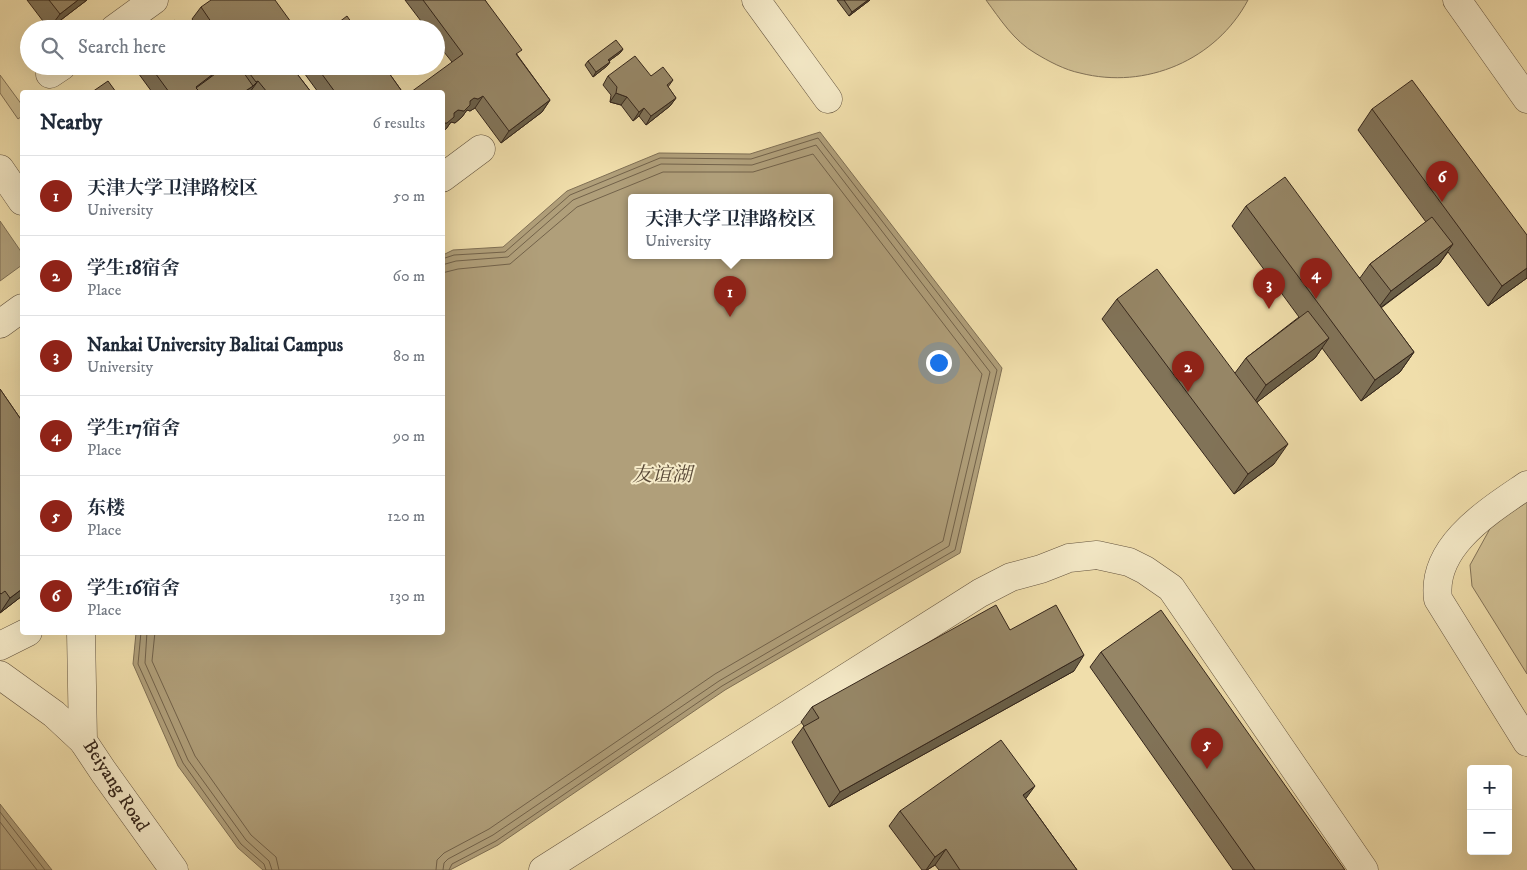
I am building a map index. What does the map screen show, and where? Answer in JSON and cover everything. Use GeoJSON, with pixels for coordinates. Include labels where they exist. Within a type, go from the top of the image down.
{"type":"FeatureCollection","features":[{"type":"Feature","properties":{"kind":"street"},"geometry":{"type":"LineString","coordinates":[[126,20],[154,0]]}},
{"type":"Feature","properties":{"kind":"street"},"geometry":{"type":"LineString","coordinates":[[756,0],[828,99]]}},
{"type":"Feature","properties":{"kind":"street"},"geometry":{"type":"LineString","coordinates":[[1456,0],[1527,99]]}},
{"type":"Feature","properties":{"kind":"street"},"geometry":{"type":"LineString","coordinates":[[445,176],[480,149]]}},
{"type":"Feature","properties":{"kind":"street"},"geometry":{"type":"LineString","coordinates":[[0,170],[20,198]]}},
{"type":"Feature","properties":{"kind":"street"},"geometry":{"type":"LineString","coordinates":[[0,324],[20,309]]}},
{"type":"Feature","properties":{"kind":"street"},"geometry":{"type":"LineString","coordinates":[[1527,485],[1486,513],[1452,546],[1441,569],[1437,588],[1438,599],[1527,742]]}},
{"type":"Feature","properties":{"kind":"street"},"geometry":{"type":"LineString","coordinates":[[543,870],[980,592],[1011,577],[1041,569],[1069,558],[1097,554],[1129,562],[1145,570],[1171,588],[1364,870]]}},
{"type":"Feature","properties":{"kind":"street"},"geometry":{"type":"LineString","coordinates":[[0,646],[22,635]]}},
{"type":"Feature","properties":{"kind":"street","name":"Beiyang Road"},"geometry":{"type":"LineString","coordinates":[[81,635],[83,741],[174,870]]}},
{"type":"Feature","properties":{"kind":"street"},"geometry":{"type":"LineString","coordinates":[[0,675],[54,714],[83,741]]}},
{"type":"Feature","properties":{"kind":"shaded area"},"geometry":{"type":"Polygon","coordinates":[[[986,0],[1248,0],[1234,21],[1218,39],[1198,54],[1177,65],[1154,73],[1130,77],[1105,77],[1068,70],[1027,48],[1002,22],[986,0]]]}},
{"type":"Feature","properties":{"kind":"shaded area"},"geometry":{"type":"Polygon","coordinates":[[[0,75],[20,102],[20,118],[18,119],[0,93],[0,75]]]}},
{"type":"Feature","properties":{"kind":"shaded area"},"geometry":{"type":"Polygon","coordinates":[[[1527,502],[1527,674],[1472,586],[1470,565],[1492,525],[1527,502]]]}},
{"type":"Feature","properties":{"kind":"water","name":"友谊湖"},"geometry":{"type":"Polygon","coordinates":[[[820,132],[1002,368],[960,553],[725,690],[498,845],[450,870],[263,870],[238,848],[178,766],[133,664],[136,635],[445,635],[445,254],[453,250],[503,247],[567,191],[659,153],[750,154],[820,132]]]}},
{"type":"Feature","properties":{"kind":"water"},"geometry":{"type":"Polygon","coordinates":[[[0,221],[20,250],[20,266],[0,281],[0,221]]]}},
{"type":"Feature","properties":{"kind":"water"},"geometry":{"type":"Polygon","coordinates":[[[0,804],[7,813],[52,870],[0,870],[0,804]]]}},
{"type":"Feature","properties":{"kind":"building"},"geometry":{"type":"Polygon","coordinates":[[[49,0],[78,0],[60,14],[49,0]]]}},
{"type":"Feature","properties":{"kind":"building"},"geometry":{"type":"Polygon","coordinates":[[[211,0],[275,0],[289,20],[210,20],[201,7],[211,0]]]}},
{"type":"Feature","properties":{"kind":"building"},"geometry":{"type":"Polygon","coordinates":[[[423,0],[485,0],[522,50],[516,54],[550,100],[509,131],[483,96],[478,99],[474,98],[464,111],[458,110],[454,113],[454,117],[445,123],[445,90],[414,90],[434,75],[445,75],[445,67],[463,54],[445,30],[445,20],[438,20],[423,0]]]}},
{"type":"Feature","properties":{"kind":"building"},"geometry":{"type":"Polygon","coordinates":[[[844,0],[868,0],[852,12],[844,0]]]}},
{"type":"Feature","properties":{"kind":"building"},"geometry":{"type":"Polygon","coordinates":[[[347,16],[350,20],[342,20],[347,16]]]}},
{"type":"Feature","properties":{"kind":"building"},"geometry":{"type":"Polygon","coordinates":[[[616,40],[623,49],[596,72],[588,61],[616,40]]]}},
{"type":"Feature","properties":{"kind":"building"},"geometry":{"type":"Polygon","coordinates":[[[635,56],[651,76],[663,67],[673,80],[667,85],[676,98],[651,116],[644,108],[639,112],[627,97],[616,93],[617,87],[608,76],[635,56]]]}},
{"type":"Feature","properties":{"kind":"building"},"geometry":{"type":"Polygon","coordinates":[[[157,75],[212,75],[196,87],[198,90],[168,90],[157,75]]]}},
{"type":"Feature","properties":{"kind":"building"},"geometry":{"type":"Polygon","coordinates":[[[214,75],[245,75],[253,86],[247,90],[198,90],[196,88],[214,75]]]}},
{"type":"Feature","properties":{"kind":"building"},"geometry":{"type":"Polygon","coordinates":[[[251,75],[298,75],[309,90],[265,90],[258,81],[256,82],[251,75]]]}},
{"type":"Feature","properties":{"kind":"building"},"geometry":{"type":"Polygon","coordinates":[[[323,75],[390,75],[401,90],[334,90],[323,75]]]}},
{"type":"Feature","properties":{"kind":"building"},"geometry":{"type":"Polygon","coordinates":[[[1412,80],[1527,235],[1527,268],[1502,286],[1372,109],[1412,80]]]}},
{"type":"Feature","properties":{"kind":"building"},"geometry":{"type":"Polygon","coordinates":[[[108,81],[115,90],[95,90],[108,81]]]}},
{"type":"Feature","properties":{"kind":"building"},"geometry":{"type":"Polygon","coordinates":[[[1285,177],[1414,352],[1375,380],[1246,206],[1285,177]]]}},
{"type":"Feature","properties":{"kind":"building"},"geometry":{"type":"Polygon","coordinates":[[[1432,217],[1453,244],[1391,291],[1370,264],[1432,217]]]}},
{"type":"Feature","properties":{"kind":"building"},"geometry":{"type":"Polygon","coordinates":[[[1157,269],[1288,444],[1248,474],[1117,299],[1157,269]]]}},
{"type":"Feature","properties":{"kind":"building"},"geometry":{"type":"Polygon","coordinates":[[[1308,311],[1329,338],[1266,385],[1246,358],[1308,311]]]}},
{"type":"Feature","properties":{"kind":"building"},"geometry":{"type":"Polygon","coordinates":[[[0,389],[20,418],[20,590],[10,598],[5,591],[0,593],[0,389]]]}},
{"type":"Feature","properties":{"kind":"building"},"geometry":{"type":"Polygon","coordinates":[[[996,605],[1010,630],[1056,605],[1084,655],[840,792],[803,727],[819,718],[812,707],[996,605]]]}},
{"type":"Feature","properties":{"kind":"building"},"geometry":{"type":"Polygon","coordinates":[[[1161,610],[1345,870],[1255,870],[1101,652],[1161,610]]]}},
{"type":"Feature","properties":{"kind":"building"},"geometry":{"type":"Polygon","coordinates":[[[1001,740],[1035,786],[1023,795],[1077,870],[960,870],[946,849],[935,857],[900,811],[1001,740]]]}},
{"type":"Feature","properties":{"kind":"place","name":"学生16宿舍"},"geometry":{"type":"Point","coordinates":[1442,202]}},
{"type":"Feature","properties":{"kind":"place","name":"学生17宿舍"},"geometry":{"type":"Point","coordinates":[1316,299]}},
{"type":"Feature","properties":{"kind":"place","name":"Nankai University Balitai Campus"},"geometry":{"type":"Point","coordinates":[1269,309]}},
{"type":"Feature","properties":{"kind":"place","name":"天津大学卫津路校区"},"geometry":{"type":"Point","coordinates":[730,317]}},
{"type":"Feature","properties":{"kind":"place","name":"学生18宿舍"},"geometry":{"type":"Point","coordinates":[1188,392]}},
{"type":"Feature","properties":{"kind":"place","name":"东楼"},"geometry":{"type":"Point","coordinates":[1207,769]}}]}
